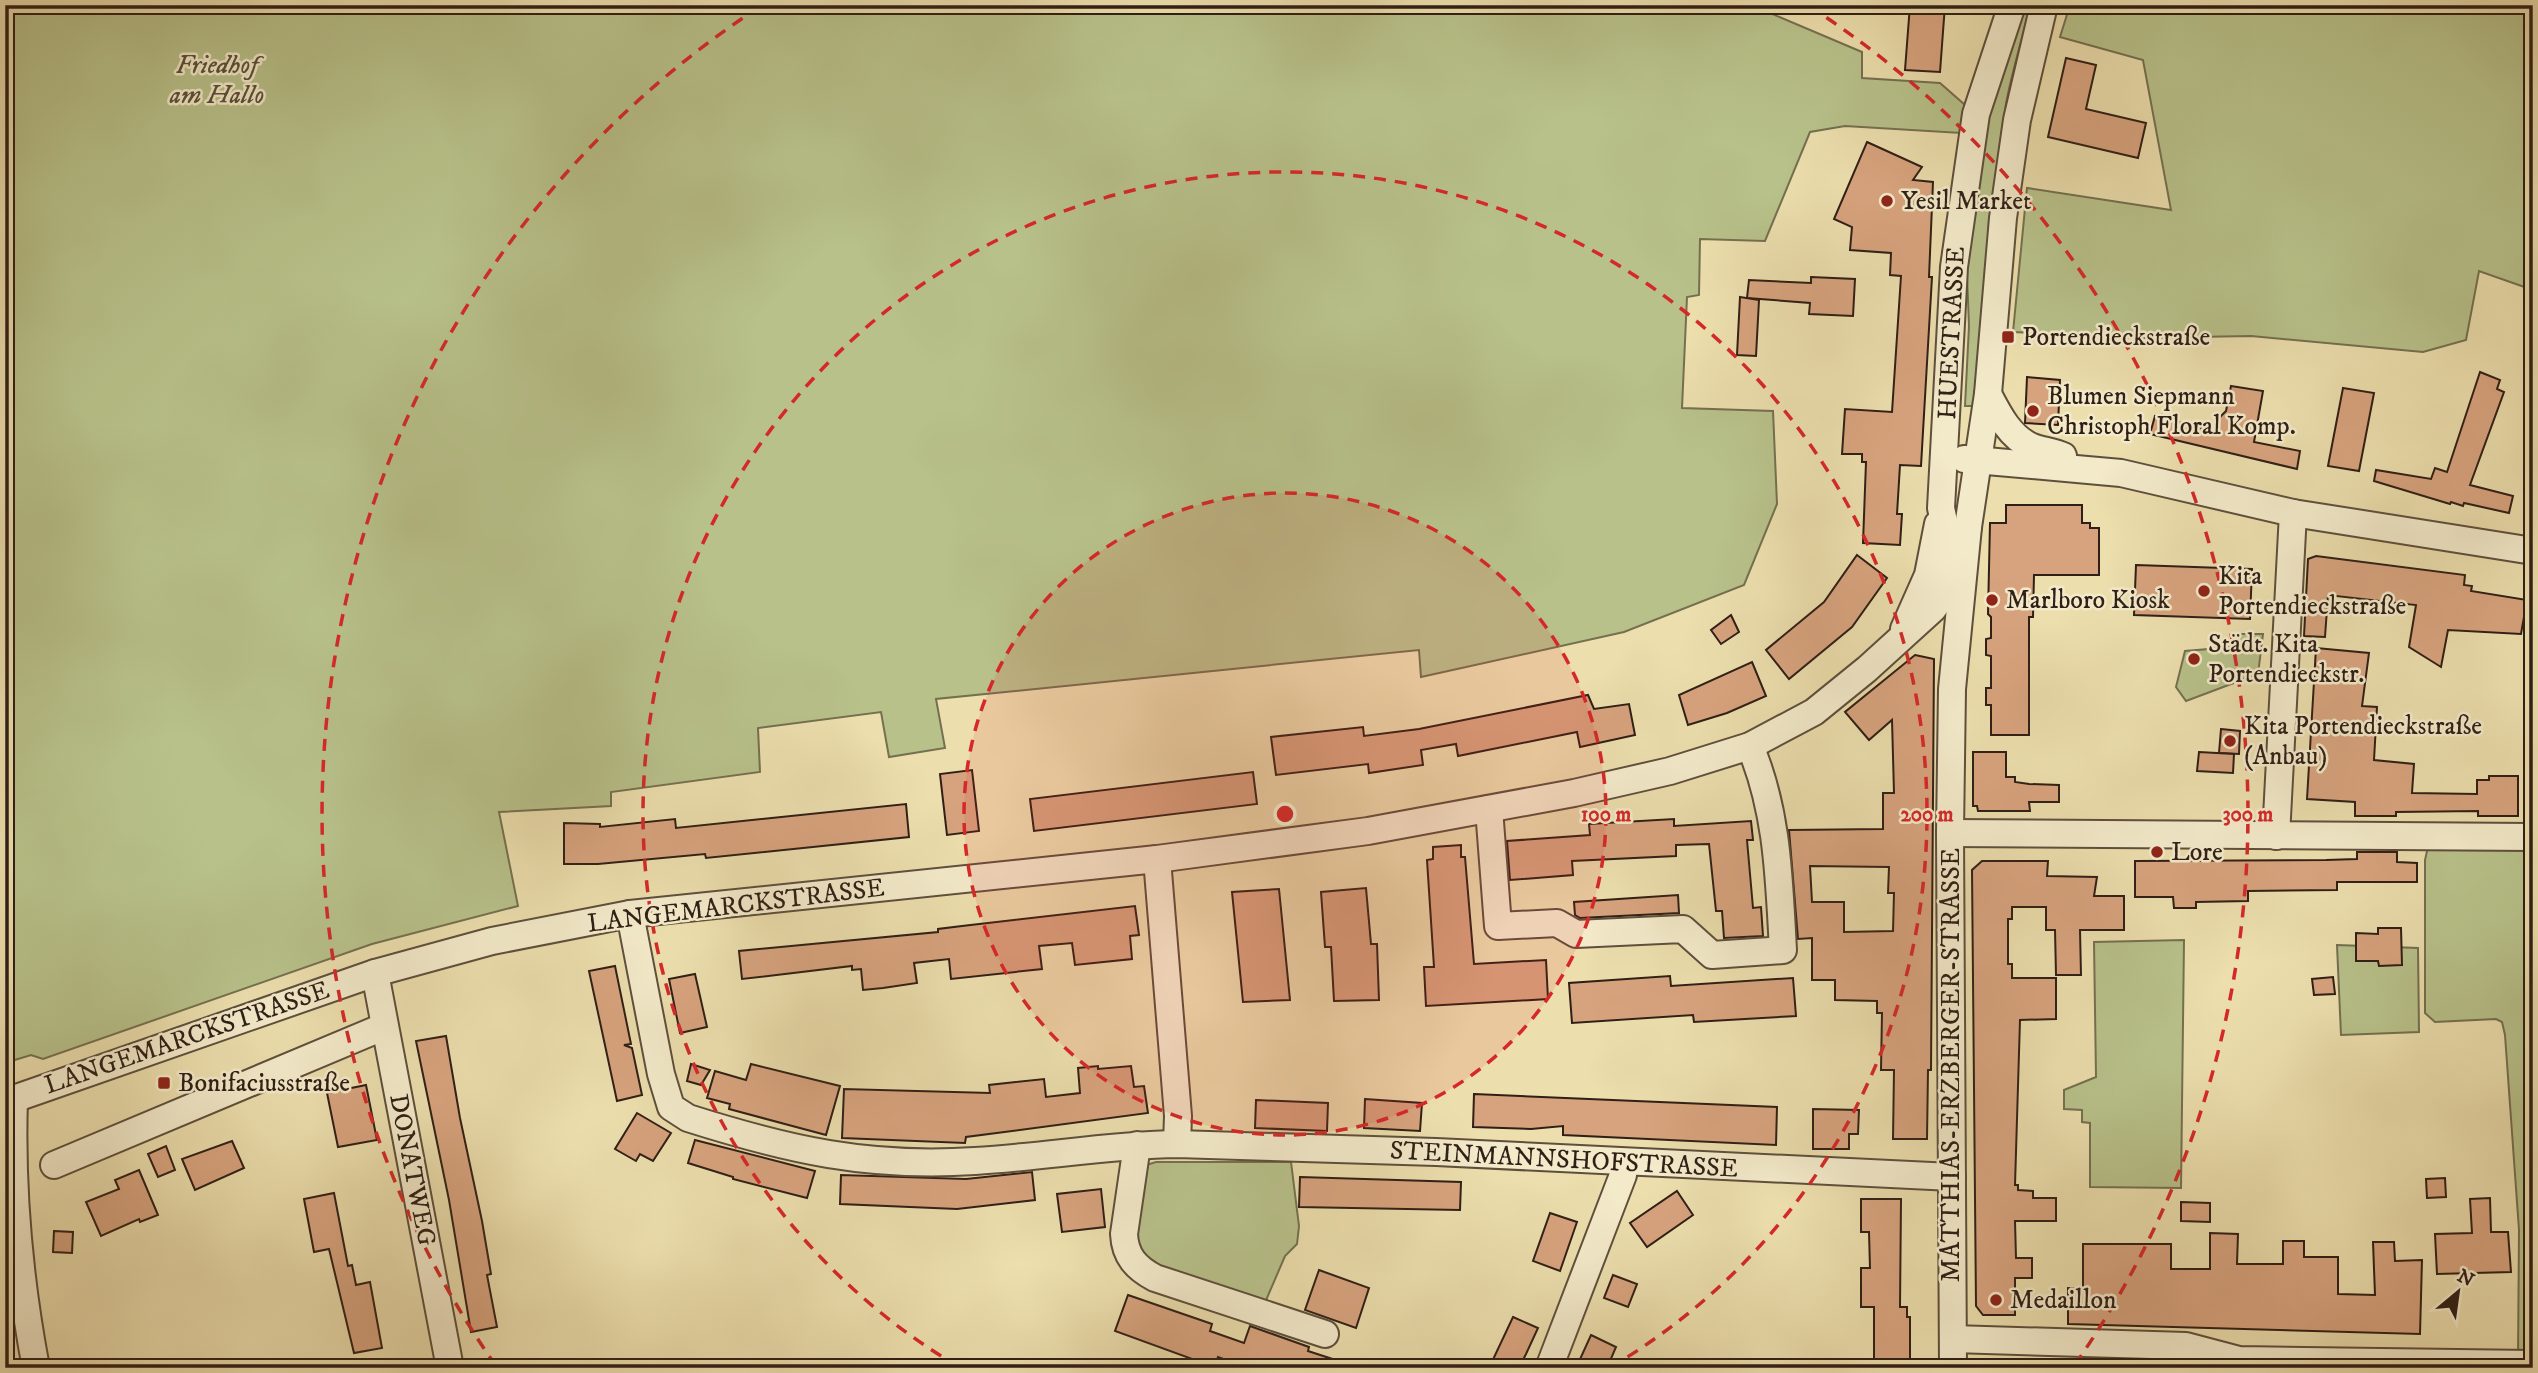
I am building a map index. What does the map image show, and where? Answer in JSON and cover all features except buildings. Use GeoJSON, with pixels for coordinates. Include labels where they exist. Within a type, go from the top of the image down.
{"type":"FeatureCollection","features":[{"type":"Feature","properties":{"kind":"street","name":"HUESTRASSE"},"geometry":{"type":"LineString","coordinates":[[1944,457],[1953,279],[1964,183],[1982,90],[2012,5]]}},
{"type":"Feature","properties":{"kind":"street","name":"HUESTRASSE"},"geometry":{"type":"LineString","coordinates":[[1979,460],[1988,394],[2008,181],[2017,120],[2044,5]]}},
{"type":"Feature","properties":{"kind":"street"},"geometry":{"type":"LineString","coordinates":[[1988,394],[2000,417],[2015,435],[2030,446],[2056,452],[2086,468]]}},
{"type":"Feature","properties":{"kind":"street"},"geometry":{"type":"LineString","coordinates":[[1944,457],[2086,468],[2183,485],[2293,513],[2533,551]]}},
{"type":"Feature","properties":{"kind":"street","name":"MATTHIAS-ERZBERGER-STRASSE"},"geometry":{"type":"LineString","coordinates":[[1944,457],[1941,508],[1957,583],[1950,833],[1953,1368]]}},
{"type":"Feature","properties":{"kind":"street","name":"LANGEMARCKSTRASSE"},"geometry":{"type":"LineString","coordinates":[[9,1100],[375,973],[492,941],[630,914],[1157,859],[1368,831],[1670,771],[1751,746],[1814,712],[1867,669],[1933,609],[1948,588],[1957,583],[1979,460]]}},
{"type":"Feature","properties":{"kind":"street","name":"LANGEMARCKSTRASSE"},"geometry":{"type":"LineString","coordinates":[[1900,637],[1927,575],[1941,508]]}},
{"type":"Feature","properties":{"kind":"street"},"geometry":{"type":"LineString","coordinates":[[2276,836],[2293,513]]}},
{"type":"Feature","properties":{"kind":"street"},"geometry":{"type":"LineString","coordinates":[[1489,809],[1498,926],[1557,923],[1576,934],[1684,929],[1712,956],[1783,950],[1777,845],[1767,796],[1751,746]]}},
{"type":"Feature","properties":{"kind":"street"},"geometry":{"type":"LineString","coordinates":[[1950,833],[2533,837]]}},
{"type":"Feature","properties":{"kind":"street"},"geometry":{"type":"LineString","coordinates":[[1157,859],[1178,1116],[1177,1144]]}},
{"type":"Feature","properties":{"kind":"street","name":"STEINMANNSHOFSTRASSE"},"geometry":{"type":"LineString","coordinates":[[630,914],[661,1074],[671,1107],[688,1118],[814,1154],[857,1160],[976,1161],[1137,1144],[1177,1144],[1436,1152],[1952,1177]]}},
{"type":"Feature","properties":{"kind":"street","name":"DONATWEG"},"geometry":{"type":"LineString","coordinates":[[375,973],[383,1027],[450,1368]]}},
{"type":"Feature","properties":{"kind":"street"},"geometry":{"type":"LineString","coordinates":[[54,1165],[383,1027]]}},
{"type":"Feature","properties":{"kind":"street"},"geometry":{"type":"LineString","coordinates":[[9,1100],[13,1193],[25,1311],[36,1368]]}},
{"type":"Feature","properties":{"kind":"street"},"geometry":{"type":"LineString","coordinates":[[1137,1144],[1124,1234],[1124,1246],[1136,1265],[1155,1278],[1325,1334]]}},
{"type":"Feature","properties":{"kind":"street"},"geometry":{"type":"LineString","coordinates":[[1549,1368],[1623,1175],[1624,1162]]}},
{"type":"Feature","properties":{"kind":"street"},"geometry":{"type":"LineString","coordinates":[[1953,1339],[2186,1346],[2239,1360],[2533,1364]]}},
{"type":"Feature","properties":{"kind":"green space","name":"Friedhof am Hallo"},"geometry":{"type":"Polygon","coordinates":[[[5,5],[1751,5],[1862,52],[1862,78],[1940,83],[1965,105],[1961,133],[1845,126],[1810,132],[1765,241],[1700,239],[1699,295],[1687,297],[1682,408],[1773,411],[1777,504],[1744,585],[1624,632],[1421,677],[1419,650],[936,699],[945,748],[889,757],[881,712],[758,728],[760,772],[611,792],[611,806],[499,812],[518,906],[372,944],[43,1059],[31,1055],[5,1063],[5,5]]]}},
{"type":"Feature","properties":{"kind":"green space"},"geometry":{"type":"Polygon","coordinates":[[[2020,5],[2030,5],[2008,91],[2000,142],[1987,255],[1975,406],[1965,406],[1969,326],[1966,250],[1988,113],[2020,5]]]}},
{"type":"Feature","properties":{"kind":"green space"},"geometry":{"type":"Polygon","coordinates":[[[2070,5],[2533,5],[2533,290],[2479,271],[2466,340],[2423,352],[2251,336],[2138,338],[2013,332],[2027,188],[2171,210],[2143,60],[2060,37],[2070,5]]]}},
{"type":"Feature","properties":{"kind":"green space"},"geometry":{"type":"Polygon","coordinates":[[[2236,634],[2263,634],[2258,674],[2186,701],[2176,687],[2185,651],[2233,647],[2236,634]]]}},
{"type":"Feature","properties":{"kind":"green space"},"geometry":{"type":"Polygon","coordinates":[[[2533,846],[2533,1359],[2518,1360],[2519,1230],[2505,1035],[2502,1022],[2496,1019],[2435,1022],[2425,1013],[2425,860],[2427,851],[2431,848],[2533,846]]]}},
{"type":"Feature","properties":{"kind":"green space"},"geometry":{"type":"Polygon","coordinates":[[[2184,940],[2181,1188],[2090,1187],[2090,1123],[2082,1122],[2082,1110],[2064,1109],[2064,1090],[2096,1077],[2094,942],[2184,940]]]}},
{"type":"Feature","properties":{"kind":"green space"},"geometry":{"type":"Polygon","coordinates":[[[2337,945],[2418,948],[2419,1032],[2341,1035],[2337,945]]]}},
{"type":"Feature","properties":{"kind":"green space"},"geometry":{"type":"Polygon","coordinates":[[[1156,1162],[1291,1162],[1299,1226],[1297,1244],[1285,1256],[1264,1305],[1145,1263],[1135,1254],[1137,1186],[1146,1165],[1156,1162]]]}},
{"type":"Feature","properties":{"kind":"place","name":"Yesil Market"},"geometry":{"type":"Point","coordinates":[1887,201]}},
{"type":"Feature","properties":{"kind":"place","name":"Portendieckstraße"},"geometry":{"type":"Point","coordinates":[2008,337]}},
{"type":"Feature","properties":{"kind":"place","name":"Blumen Siepmann Christoph Floral Komp."},"geometry":{"type":"Point","coordinates":[2033,411]}},
{"type":"Feature","properties":{"kind":"place","name":"Kita Portendieckstraße"},"geometry":{"type":"Point","coordinates":[2204,591]}},
{"type":"Feature","properties":{"kind":"place","name":"Marlboro Kiosk"},"geometry":{"type":"Point","coordinates":[1992,600]}},
{"type":"Feature","properties":{"kind":"place","name":"Städt. Kita Portendieckstr."},"geometry":{"type":"Point","coordinates":[2194,659]}},
{"type":"Feature","properties":{"kind":"place","name":"Kita Portendieckstraße (Anbau)"},"geometry":{"type":"Point","coordinates":[2230,741]}},
{"type":"Feature","properties":{"kind":"place","name":"Lore"},"geometry":{"type":"Point","coordinates":[2157,852]}},
{"type":"Feature","properties":{"kind":"place","name":"Bonifaciusstraße"},"geometry":{"type":"Point","coordinates":[164,1083]}},
{"type":"Feature","properties":{"kind":"place","name":"Medaillon"},"geometry":{"type":"Point","coordinates":[1996,1300]}}]}
